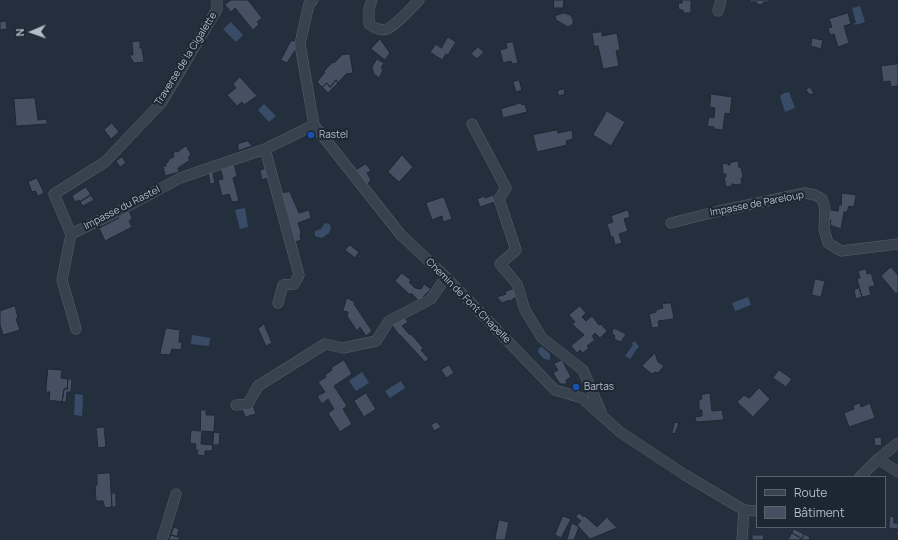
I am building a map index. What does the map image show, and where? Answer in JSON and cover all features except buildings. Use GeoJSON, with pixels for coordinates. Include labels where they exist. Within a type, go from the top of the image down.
{"type":"FeatureCollection","features":[{"type":"Feature","properties":{"kind":"street","name":"Traverse de la Cigalette"},"geometry":{"type":"LineString","coordinates":[[71,234],[54,194],[105,162],[162,102],[217,10],[217,0]]}},
{"type":"Feature","properties":{"kind":"street","name":"Chemin de Font Chapelle"},"geometry":{"type":"LineString","coordinates":[[313,0],[309,4],[300,44],[314,126],[401,235],[446,277],[555,390],[582,398],[620,432],[686,475],[744,510],[756,511]]}},
{"type":"Feature","properties":{"kind":"street"},"geometry":{"type":"LineString","coordinates":[[372,0],[369,9],[368,24],[376,29],[386,29],[402,17],[419,0]]}},
{"type":"Feature","properties":{"kind":"street"},"geometry":{"type":"LineString","coordinates":[[718,11],[722,0]]}},
{"type":"Feature","properties":{"kind":"street"},"geometry":{"type":"LineString","coordinates":[[472,124],[506,188],[500,199],[516,250],[500,264],[516,284],[525,310],[542,338],[583,370],[602,416]]}},
{"type":"Feature","properties":{"kind":"street","name":"Impasse du Rastel"},"geometry":{"type":"LineString","coordinates":[[71,234],[117,212],[180,178],[264,149],[314,126]]}},
{"type":"Feature","properties":{"kind":"street"},"geometry":{"type":"LineString","coordinates":[[264,149],[299,275],[294,284],[283,285],[278,303]]}},
{"type":"Feature","properties":{"kind":"street","name":"Impasse de Pareloup"},"geometry":{"type":"LineString","coordinates":[[671,223],[719,211],[805,193],[815,195],[822,199],[825,209],[824,230],[828,243],[841,251],[898,244]]}},
{"type":"Feature","properties":{"kind":"street"},"geometry":{"type":"LineString","coordinates":[[71,234],[62,280],[76,329]]}},
{"type":"Feature","properties":{"kind":"street"},"geometry":{"type":"LineString","coordinates":[[236,405],[248,404],[258,386],[325,344],[343,348],[376,341],[389,321],[432,299],[446,277]]}},
{"type":"Feature","properties":{"kind":"street"},"geometry":{"type":"LineString","coordinates":[[861,476],[878,459],[898,443]]}},
{"type":"Feature","properties":{"kind":"street"},"geometry":{"type":"LineString","coordinates":[[878,459],[898,472]]}},
{"type":"Feature","properties":{"kind":"street"},"geometry":{"type":"LineString","coordinates":[[162,540],[176,494]]}},
{"type":"Feature","properties":{"kind":"street"},"geometry":{"type":"LineString","coordinates":[[742,540],[744,510]]}},
{"type":"Feature","properties":{"kind":"water"},"geometry":{"type":"Polygon","coordinates":[[[860,6],[865,22],[855,25],[854,23],[856,23],[852,8],[860,6]]]}},
{"type":"Feature","properties":{"kind":"water"},"geometry":{"type":"Polygon","coordinates":[[[231,22],[243,35],[236,42],[223,29],[231,22]]]}},
{"type":"Feature","properties":{"kind":"water"},"geometry":{"type":"Polygon","coordinates":[[[789,92],[795,108],[785,112],[780,96],[789,92]]]}},
{"type":"Feature","properties":{"kind":"water"},"geometry":{"type":"Polygon","coordinates":[[[264,104],[276,116],[269,122],[258,110],[264,104]]]}},
{"type":"Feature","properties":{"kind":"water"},"geometry":{"type":"Polygon","coordinates":[[[245,208],[248,227],[240,229],[235,210],[245,208]]]}},
{"type":"Feature","properties":{"kind":"water"},"geometry":{"type":"Polygon","coordinates":[[[325,223],[329,224],[331,228],[329,233],[322,238],[315,236],[315,231],[321,229],[325,223]]]}},
{"type":"Feature","properties":{"kind":"water"},"geometry":{"type":"Polygon","coordinates":[[[748,297],[751,305],[735,311],[732,303],[748,297]]]}},
{"type":"Feature","properties":{"kind":"water"},"geometry":{"type":"Polygon","coordinates":[[[192,335],[210,338],[209,346],[191,344],[192,335]]]}},
{"type":"Feature","properties":{"kind":"water"},"geometry":{"type":"Polygon","coordinates":[[[634,341],[639,346],[630,359],[625,356],[633,345],[632,344],[634,341]]]}},
{"type":"Feature","properties":{"kind":"water"},"geometry":{"type":"Polygon","coordinates":[[[542,347],[550,354],[550,360],[544,359],[538,352],[539,348],[542,347]]]}},
{"type":"Feature","properties":{"kind":"water"},"geometry":{"type":"Polygon","coordinates":[[[362,372],[369,383],[356,391],[349,381],[362,372]]]}},
{"type":"Feature","properties":{"kind":"water"},"geometry":{"type":"Polygon","coordinates":[[[401,381],[405,388],[390,398],[385,391],[401,381]]]}},
{"type":"Feature","properties":{"kind":"water"},"geometry":{"type":"Polygon","coordinates":[[[75,394],[83,395],[82,416],[74,415],[75,394]]]}},
{"type":"Feature","properties":{"kind":"place","name":"Rastel"},"geometry":{"type":"Point","coordinates":[311,135]}},
{"type":"Feature","properties":{"kind":"place","name":"Bartas"},"geometry":{"type":"Point","coordinates":[576,387]}}]}
